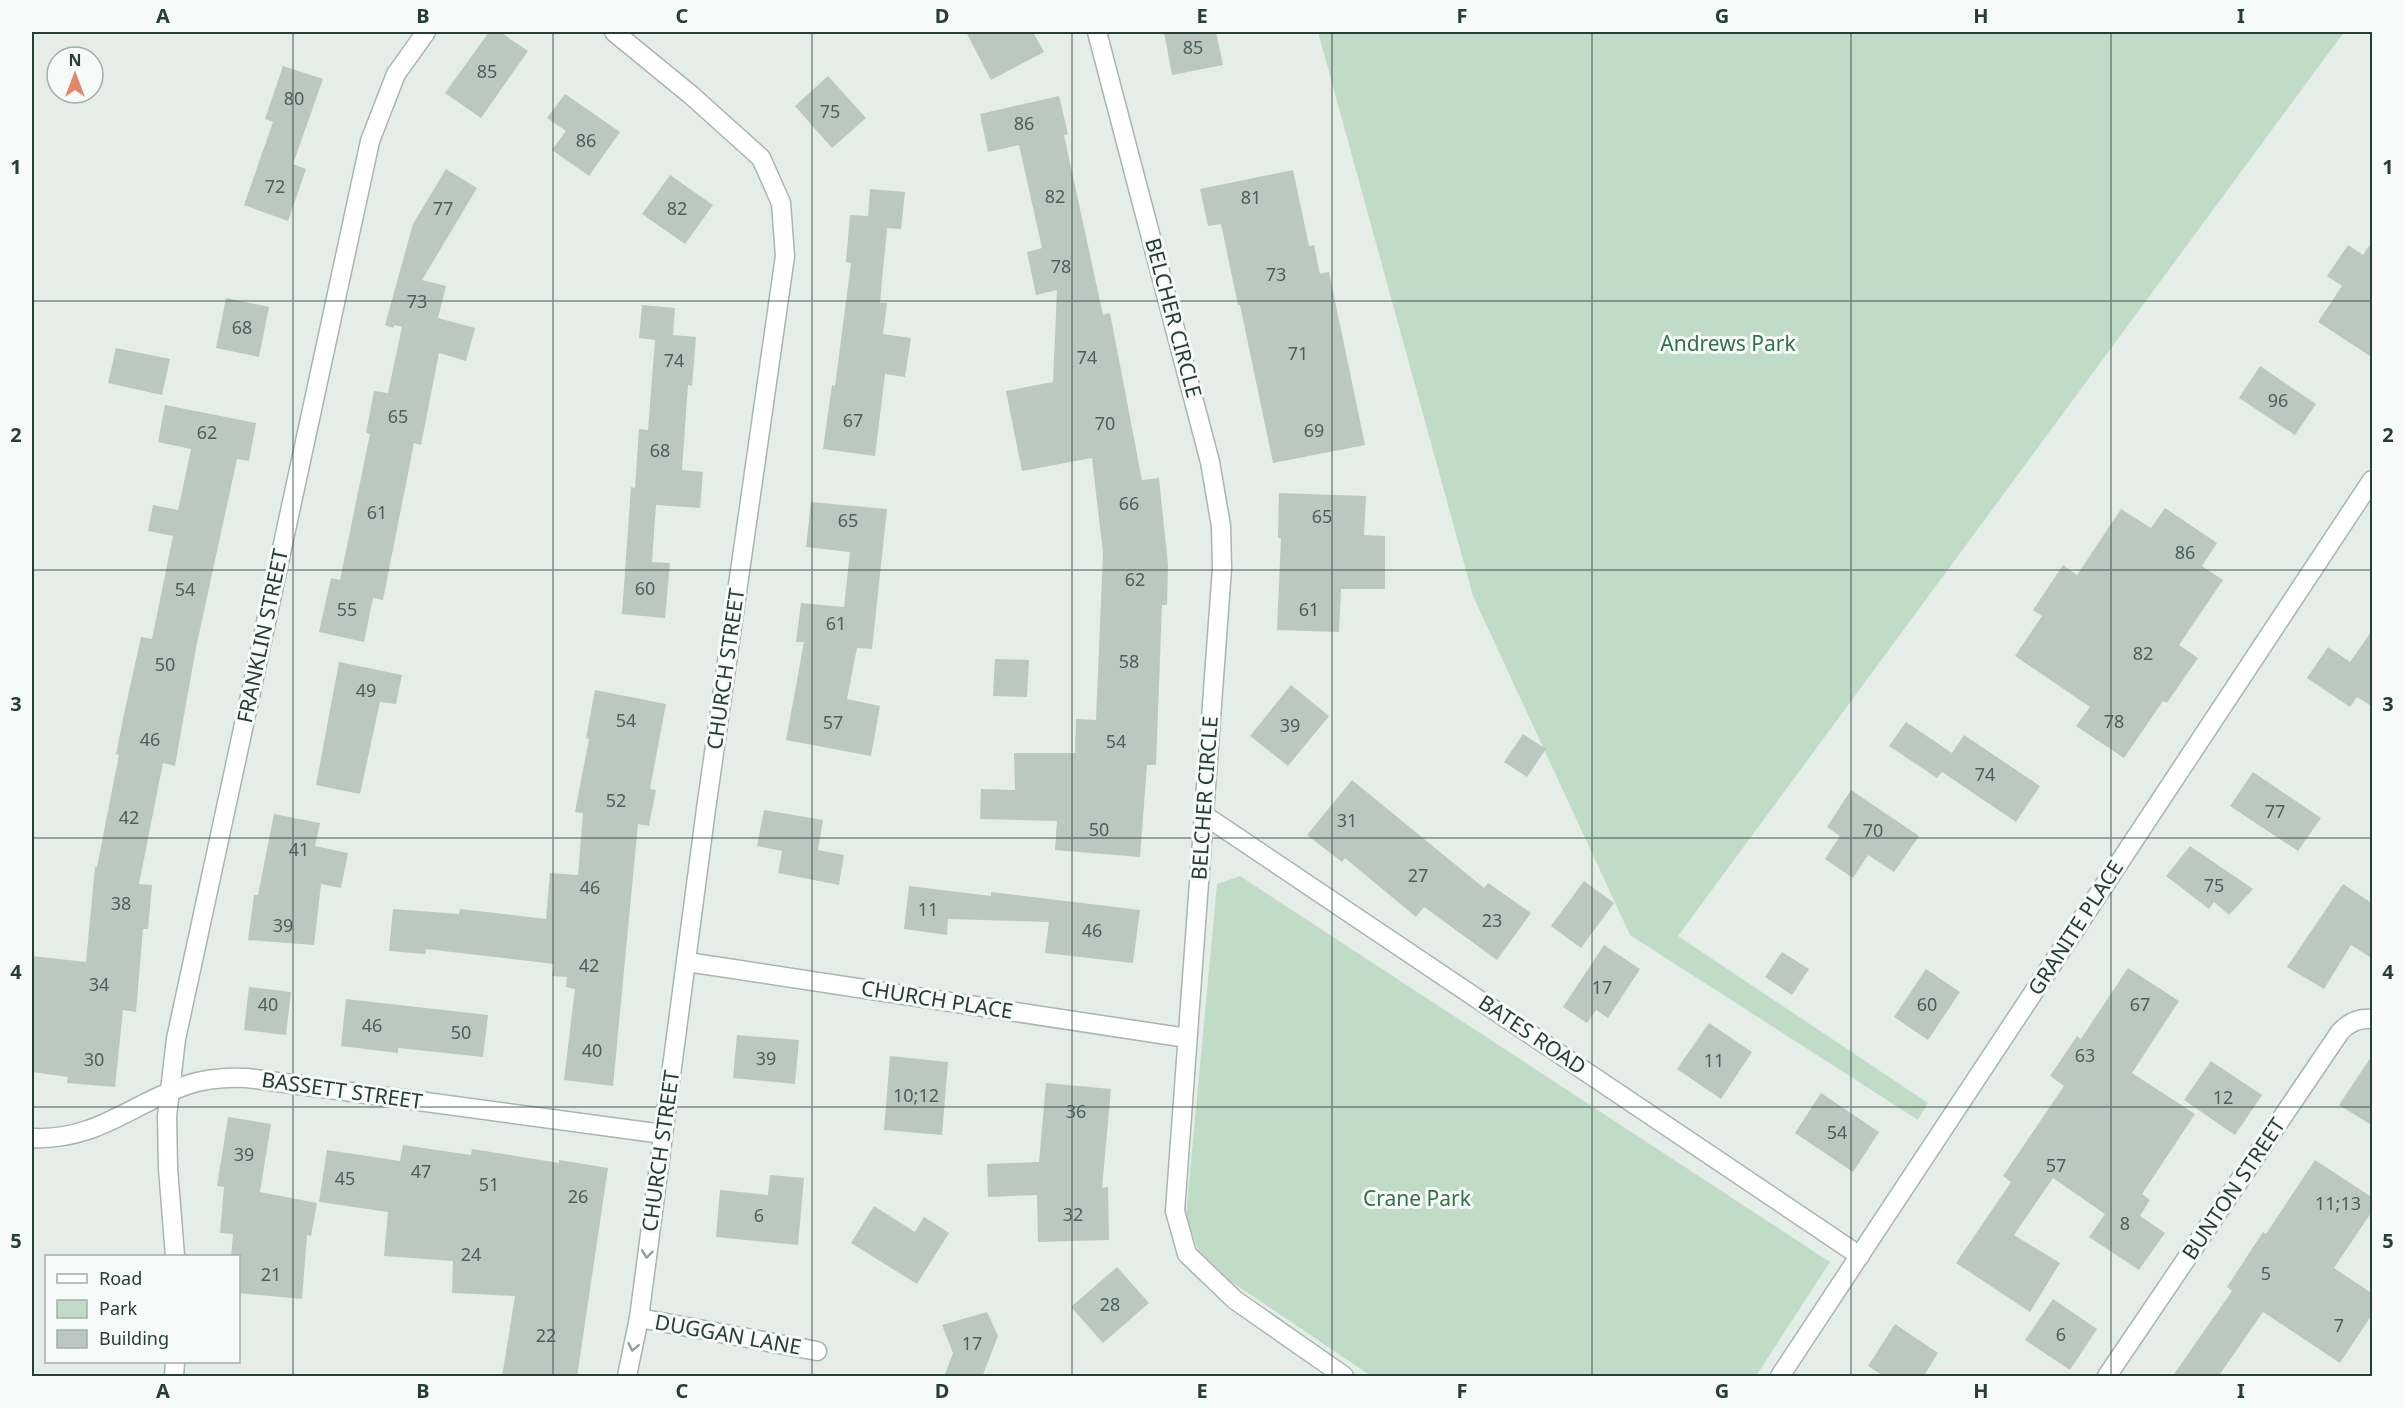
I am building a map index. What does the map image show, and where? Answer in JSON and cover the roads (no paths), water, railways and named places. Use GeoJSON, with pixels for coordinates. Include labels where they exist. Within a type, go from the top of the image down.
{"type":"FeatureCollection","features":[{"type":"Feature","properties":{"kind":"street","name":"FRANKLIN STREET"},"geometry":{"type":"LineString","coordinates":[[175,1255],[168,1168],[169,1092],[176,1039],[370,141],[396,74],[426,32]]}},
{"type":"Feature","properties":{"kind":"street","name":"CHURCH STREET"},"geometry":{"type":"LineString","coordinates":[[614,32],[691,95],[761,158],[781,203],[785,256],[639,1318],[627,1377]]}},
{"type":"Feature","properties":{"kind":"street","name":"BELCHER CIRCLE"},"geometry":{"type":"LineString","coordinates":[[1097,32],[1210,462],[1221,526],[1222,568],[1175,1211],[1187,1254],[1235,1300],[1344,1377]]}},
{"type":"Feature","properties":{"kind":"street","name":"GRANITE PLACE"},"geometry":{"type":"LineString","coordinates":[[1780,1377],[2373,480]]}},
{"type":"Feature","properties":{"kind":"street","name":"BATES ROAD"},"geometry":{"type":"LineString","coordinates":[[1204,815],[1860,1256]]}},
{"type":"Feature","properties":{"kind":"street","name":"CHURCH PLACE"},"geometry":{"type":"LineString","coordinates":[[687,962],[1187,1038]]}},
{"type":"Feature","properties":{"kind":"street","name":"BUNTON STREET"},"geometry":{"type":"LineString","coordinates":[[2107,1377],[2340,1032],[2359,1019],[2373,1019]]}},
{"type":"Feature","properties":{"kind":"street","name":"BASSETT STREET"},"geometry":{"type":"LineString","coordinates":[[32,1138],[71,1136],[94,1129],[169,1092],[206,1080],[247,1078],[663,1134]]}},
{"type":"Feature","properties":{"kind":"street","name":"DUGGAN LANE"},"geometry":{"type":"LineString","coordinates":[[639,1318],[817,1351]]}},
{"type":"Feature","properties":{"kind":"park label","name":"Andrews Park"},"geometry":{"type":"Point","coordinates":[1728,344]}},
{"type":"Feature","properties":{"kind":"park label","name":"Crane Park"},"geometry":{"type":"Point","coordinates":[1417,1199]}}]}
